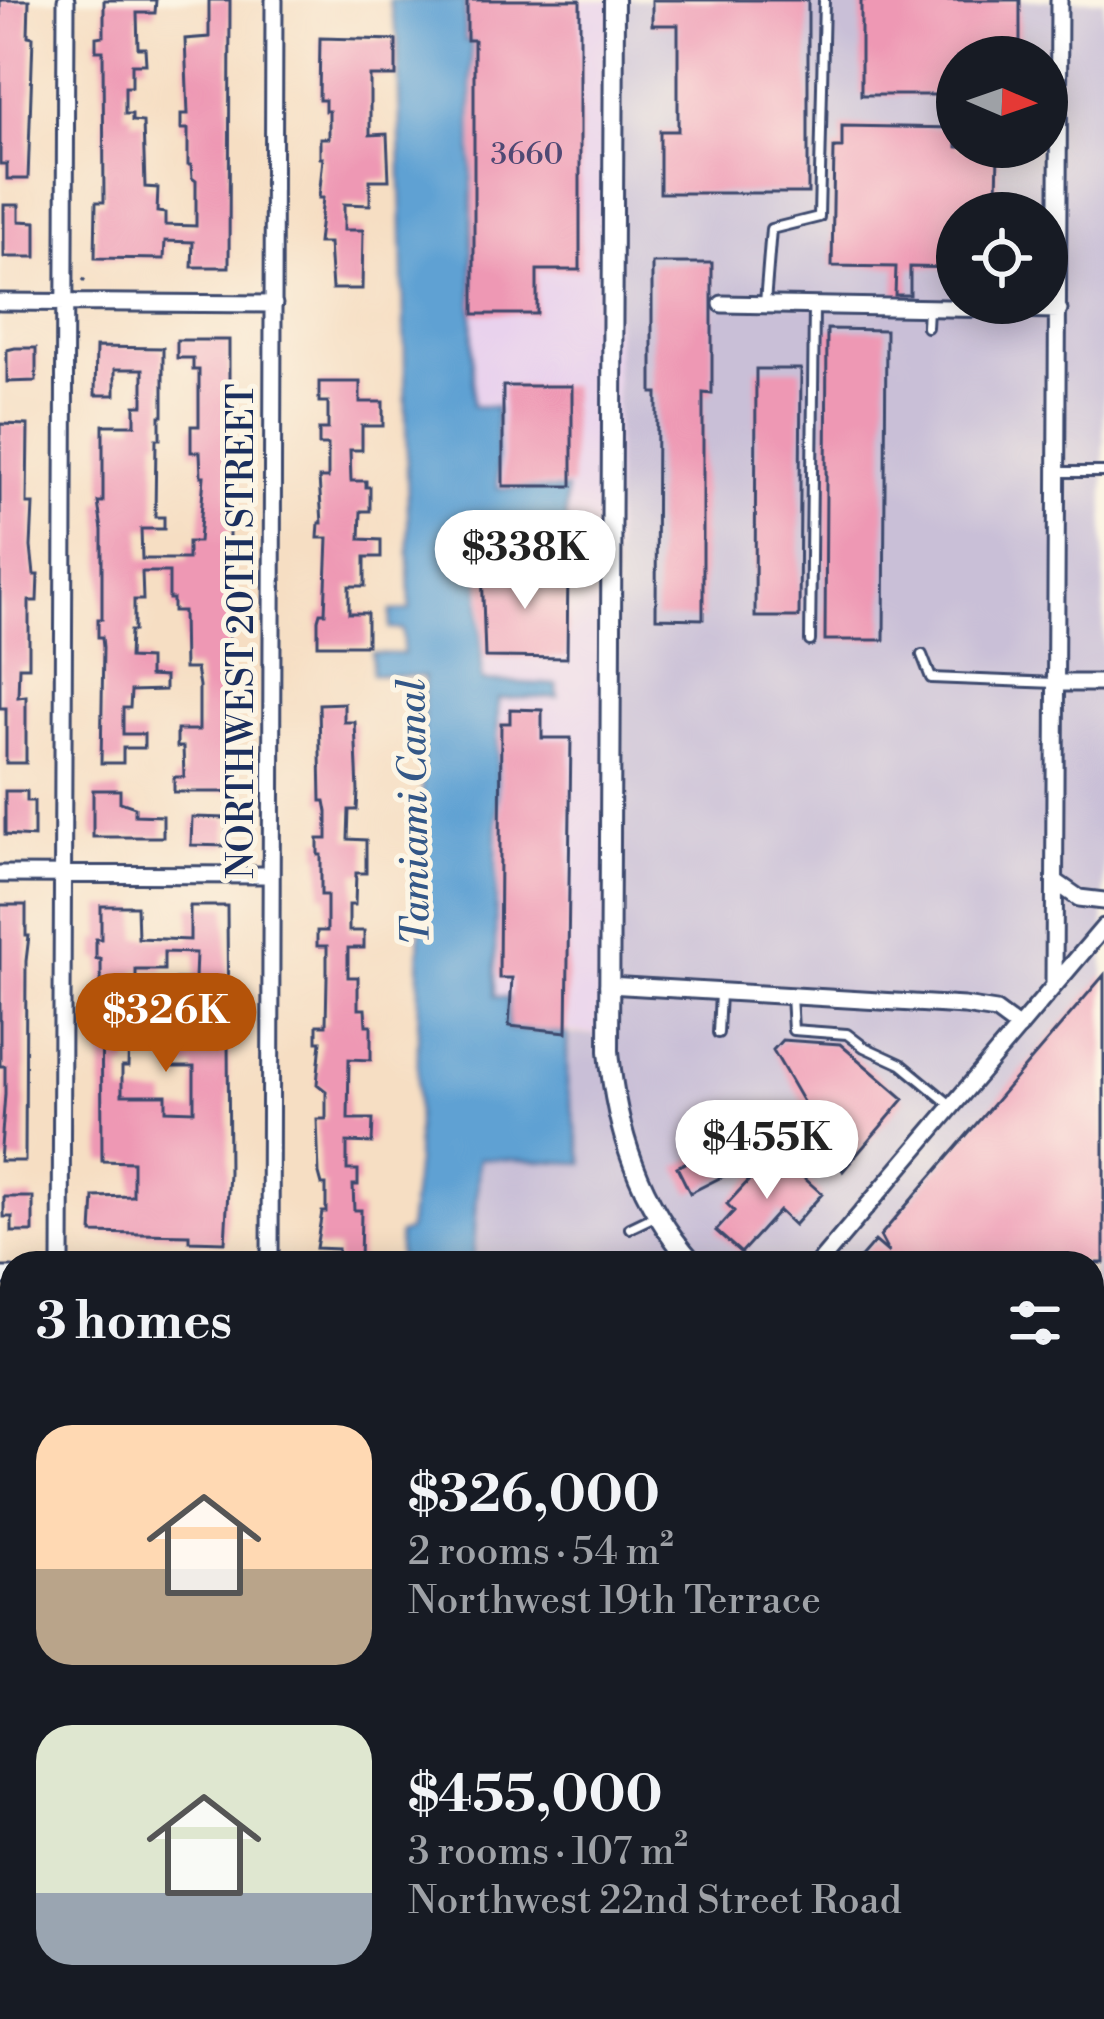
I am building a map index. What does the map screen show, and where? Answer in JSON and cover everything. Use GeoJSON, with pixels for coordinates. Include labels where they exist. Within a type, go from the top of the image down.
{"type":"FeatureCollection","features":[{"type":"Feature","properties":{"kind":"street"},"geometry":{"type":"LineString","coordinates":[[61,1251],[66,0]]}},
{"type":"Feature","properties":{"kind":"street","name":"NORTHWEST 20TH STREET"},"geometry":{"type":"LineString","coordinates":[[270,1251],[274,0]]}},
{"type":"Feature","properties":{"kind":"street"},"geometry":{"type":"LineString","coordinates":[[614,0],[611,1073],[627,1152],[656,1216],[684,1251]]}},
{"type":"Feature","properties":{"kind":"street"},"geometry":{"type":"LineString","coordinates":[[1059,0],[1060,192]]}},
{"type":"Feature","properties":{"kind":"street"},"geometry":{"type":"LineString","coordinates":[[0,302],[274,304]]}},
{"type":"Feature","properties":{"kind":"street"},"geometry":{"type":"LineString","coordinates":[[722,304],[936,307]]}},
{"type":"Feature","properties":{"kind":"street"},"geometry":{"type":"LineString","coordinates":[[1054,986],[1060,324]]}},
{"type":"Feature","properties":{"kind":"street"},"geometry":{"type":"LineString","coordinates":[[1058,683],[1104,683]]}},
{"type":"Feature","properties":{"kind":"street"},"geometry":{"type":"LineString","coordinates":[[0,874],[272,875]]}},
{"type":"Feature","properties":{"kind":"street"},"geometry":{"type":"LineString","coordinates":[[1055,882],[1079,898],[1104,902]]}},
{"type":"Feature","properties":{"kind":"street"},"geometry":{"type":"LineString","coordinates":[[829,1251],[1104,927]]}},
{"type":"Feature","properties":{"kind":"street"},"geometry":{"type":"LineString","coordinates":[[608,986],[982,1008],[1007,1016],[1019,1028]]}},
{"type":"Feature","properties":{"kind":"lane"},"geometry":{"type":"LineString","coordinates":[[764,304],[771,229],[818,217],[824,0]]}},
{"type":"Feature","properties":{"kind":"lane"},"geometry":{"type":"LineString","coordinates":[[810,641],[814,306]]}},
{"type":"Feature","properties":{"kind":"lane"},"geometry":{"type":"LineString","coordinates":[[927,327],[928,307]]}},
{"type":"Feature","properties":{"kind":"lane"},"geometry":{"type":"LineString","coordinates":[[1059,472],[1104,472]]}},
{"type":"Feature","properties":{"kind":"lane"},"geometry":{"type":"LineString","coordinates":[[922,655],[931,678],[1058,683]]}},
{"type":"Feature","properties":{"kind":"lane"},"geometry":{"type":"LineString","coordinates":[[718,1034],[720,992]]}},
{"type":"Feature","properties":{"kind":"lane"},"geometry":{"type":"LineString","coordinates":[[791,996],[793,1030],[847,1034],[901,1064],[953,1107]]}},
{"type":"Feature","properties":{"kind":"lane"},"geometry":{"type":"LineString","coordinates":[[630,1228],[656,1216]]}},
{"type":"Feature","properties":{"kind":"path"},"geometry":{"type":"LineString","coordinates":[[82,282],[90,272]]}},
{"type":"Feature","properties":{"kind":"shaded area"},"geometry":{"type":"Polygon","coordinates":[[[465,0],[617,0],[616,1035],[507,1029],[495,997],[498,699],[557,697],[557,686],[482,682],[479,564],[566,491],[497,489],[495,407],[473,407],[471,42],[465,41],[465,0]]]}},
{"type":"Feature","properties":{"kind":"shaded area"},"geometry":{"type":"Polygon","coordinates":[[[617,0],[1104,0],[1104,1251],[474,1251],[479,1158],[582,1163],[567,1085],[567,1034],[615,1035],[617,0]]]}},
{"type":"Feature","properties":{"kind":"water"},"geometry":{"type":"Polygon","coordinates":[[[389,0],[465,0],[465,41],[471,41],[473,406],[496,407],[498,488],[566,490],[565,565],[479,564],[482,681],[557,685],[558,697],[498,699],[495,996],[508,998],[508,1029],[567,1034],[567,1085],[583,1163],[479,1158],[474,1251],[399,1251],[399,1234],[408,1231],[416,1160],[424,677],[372,674],[372,653],[403,654],[403,630],[390,629],[391,611],[410,610],[398,39],[389,0]]]}},
{"type":"Feature","properties":{"kind":"building"},"geometry":{"type":"Polygon","coordinates":[[[0,0],[29,0],[28,36],[33,37],[28,179],[7,179],[7,164],[0,164],[0,0]]]}},
{"type":"Feature","properties":{"kind":"building"},"geometry":{"type":"Polygon","coordinates":[[[104,0],[156,0],[155,13],[137,13],[138,48],[145,48],[146,64],[132,64],[132,87],[125,87],[125,114],[143,122],[145,187],[158,188],[157,212],[165,213],[165,225],[196,226],[196,181],[188,165],[188,129],[181,129],[181,114],[188,114],[185,39],[209,37],[209,0],[230,0],[229,267],[192,267],[193,242],[165,241],[164,259],[95,258],[96,202],[104,202],[103,51],[96,51],[96,37],[104,36],[104,0]]]}},
{"type":"Feature","properties":{"kind":"building"},"geometry":{"type":"Polygon","coordinates":[[[467,0],[580,0],[580,270],[537,270],[537,314],[474,314],[474,40],[467,40],[467,0]]]}},
{"type":"Feature","properties":{"kind":"building"},"geometry":{"type":"Polygon","coordinates":[[[652,0],[808,0],[808,193],[660,193],[660,131],[678,131],[678,25],[652,25],[652,0]]]}},
{"type":"Feature","properties":{"kind":"building"},"geometry":{"type":"Polygon","coordinates":[[[861,0],[1020,0],[1020,36],[936,36],[936,95],[861,95],[861,0]]]}},
{"type":"Feature","properties":{"kind":"building"},"geometry":{"type":"Polygon","coordinates":[[[320,38],[396,40],[396,76],[370,76],[370,135],[387,134],[389,180],[370,180],[370,205],[344,204],[344,230],[363,230],[362,289],[332,289],[329,243],[318,243],[323,198],[319,198],[320,138],[329,138],[329,111],[325,111],[325,100],[319,100],[320,38]]]}},
{"type":"Feature","properties":{"kind":"building"},"geometry":{"type":"Polygon","coordinates":[[[842,126],[936,128],[936,168],[998,168],[997,192],[936,192],[936,268],[910,267],[910,295],[895,295],[896,267],[832,266],[834,148],[842,148],[842,126]]]}},
{"type":"Feature","properties":{"kind":"building"},"geometry":{"type":"Polygon","coordinates":[[[4,205],[19,205],[19,221],[36,222],[36,257],[4,257],[4,205]]]}},
{"type":"Feature","properties":{"kind":"building"},"geometry":{"type":"Polygon","coordinates":[[[652,263],[712,263],[712,394],[703,393],[703,619],[656,618],[652,263]]]}},
{"type":"Feature","properties":{"kind":"building"},"geometry":{"type":"Polygon","coordinates":[[[827,329],[886,330],[884,640],[825,640],[827,329]]]}},
{"type":"Feature","properties":{"kind":"building"},"geometry":{"type":"Polygon","coordinates":[[[177,340],[229,340],[229,792],[174,792],[174,777],[184,777],[177,730],[199,730],[199,686],[196,669],[184,669],[183,611],[173,611],[169,572],[142,572],[143,600],[134,600],[129,658],[149,659],[149,676],[165,677],[165,690],[131,691],[130,708],[123,708],[123,734],[144,734],[144,748],[123,748],[123,763],[101,763],[103,647],[98,619],[102,619],[102,530],[98,502],[103,502],[103,425],[135,425],[135,405],[143,405],[143,369],[115,369],[115,395],[95,395],[96,347],[163,348],[155,517],[164,517],[164,529],[141,529],[142,559],[188,559],[188,542],[199,542],[204,476],[200,452],[191,452],[191,426],[199,426],[199,370],[193,370],[193,358],[177,358],[177,340]]]}},
{"type":"Feature","properties":{"kind":"building"},"geometry":{"type":"Polygon","coordinates":[[[36,348],[36,381],[7,382],[7,350],[36,348]]]}},
{"type":"Feature","properties":{"kind":"building"},"geometry":{"type":"Polygon","coordinates":[[[756,369],[801,369],[799,617],[755,617],[756,369]]]}},
{"type":"Feature","properties":{"kind":"building"},"geometry":{"type":"Polygon","coordinates":[[[319,382],[360,382],[360,402],[383,402],[383,426],[362,426],[362,450],[350,450],[351,481],[366,481],[370,487],[370,511],[361,511],[360,539],[381,540],[381,557],[365,557],[365,586],[349,586],[349,613],[367,613],[367,645],[318,645],[318,620],[325,613],[328,538],[318,538],[322,523],[319,478],[328,478],[328,445],[319,445],[319,429],[328,429],[328,402],[319,402],[319,382]]]}},
{"type":"Feature","properties":{"kind":"building"},"geometry":{"type":"Polygon","coordinates":[[[503,386],[572,386],[572,486],[503,486],[503,386]]]}},
{"type":"Feature","properties":{"kind":"building"},"geometry":{"type":"Polygon","coordinates":[[[0,424],[28,425],[27,504],[33,504],[31,547],[34,575],[38,575],[37,601],[29,601],[29,667],[19,667],[18,697],[26,696],[26,763],[6,763],[6,708],[0,708],[0,424]]]}},
{"type":"Feature","properties":{"kind":"building"},"geometry":{"type":"Polygon","coordinates":[[[482,567],[568,568],[567,658],[485,657],[482,567]]]}},
{"type":"Feature","properties":{"kind":"building"},"geometry":{"type":"Polygon","coordinates":[[[344,703],[344,722],[355,722],[357,810],[349,810],[348,839],[366,840],[366,873],[356,873],[355,905],[349,905],[349,931],[364,931],[364,948],[348,948],[348,977],[358,977],[358,1009],[365,1009],[366,1025],[371,1025],[371,1060],[349,1059],[348,1119],[373,1119],[372,1143],[347,1142],[347,1170],[358,1170],[358,1185],[353,1185],[354,1210],[361,1210],[360,1251],[316,1248],[322,1212],[326,1212],[317,1119],[326,1119],[326,1091],[317,1084],[321,1041],[317,1041],[317,1025],[326,1025],[327,977],[327,946],[317,946],[317,931],[327,931],[327,895],[321,895],[318,855],[318,839],[327,839],[327,812],[321,801],[319,704],[344,703]]]}},
{"type":"Feature","properties":{"kind":"building"},"geometry":{"type":"Polygon","coordinates":[[[510,709],[542,710],[542,738],[571,738],[567,1032],[509,1026],[512,978],[499,978],[501,723],[510,723],[510,709]]]}},
{"type":"Feature","properties":{"kind":"building"},"geometry":{"type":"Polygon","coordinates":[[[93,790],[120,790],[120,802],[135,807],[135,815],[163,816],[163,837],[93,837],[93,790]]]}},
{"type":"Feature","properties":{"kind":"building"},"geometry":{"type":"Polygon","coordinates":[[[5,791],[27,791],[27,801],[34,801],[34,837],[5,835],[5,791]]]}},
{"type":"Feature","properties":{"kind":"building"},"geometry":{"type":"Polygon","coordinates":[[[192,817],[227,818],[227,846],[191,845],[192,817]]]}},
{"type":"Feature","properties":{"kind":"building"},"geometry":{"type":"Polygon","coordinates":[[[0,905],[26,905],[25,1161],[0,1161],[5,1066],[0,1066],[0,905]]]}},
{"type":"Feature","properties":{"kind":"building"},"geometry":{"type":"Polygon","coordinates":[[[101,906],[137,906],[138,938],[190,940],[190,906],[227,906],[225,1242],[189,1241],[189,1235],[92,1233],[94,1197],[133,1196],[133,1162],[102,1161],[101,959],[96,959],[96,939],[101,939],[101,906]],[[164,952],[164,970],[136,970],[122,1095],[166,1095],[166,1110],[194,1111],[194,1067],[171,1067],[171,1053],[181,1053],[182,1008],[176,1008],[176,979],[195,979],[196,953],[164,952]]]}},
{"type":"Feature","properties":{"kind":"building"},"geometry":{"type":"Polygon","coordinates":[[[1104,975],[1104,1251],[888,1251],[880,1236],[1104,975]]]}},
{"type":"Feature","properties":{"kind":"building"},"geometry":{"type":"Polygon","coordinates":[[[782,1040],[840,1044],[904,1099],[843,1171],[773,1050],[782,1040]]]}},
{"type":"Feature","properties":{"kind":"building"},"geometry":{"type":"Polygon","coordinates":[[[726,1142],[739,1168],[690,1193],[677,1167],[726,1142]]]}},
{"type":"Feature","properties":{"kind":"building"},"geometry":{"type":"Polygon","coordinates":[[[775,1152],[822,1194],[794,1225],[779,1211],[743,1251],[716,1231],[734,1211],[727,1204],[775,1152]]]}},
{"type":"Feature","properties":{"kind":"building"},"geometry":{"type":"Polygon","coordinates":[[[4,1197],[33,1197],[33,1232],[12,1232],[12,1217],[4,1217],[4,1197]]]}},
{"type":"Feature","properties":{"kind":"building"},"geometry":{"type":"Polygon","coordinates":[[[875,1241],[887,1251],[866,1251],[875,1241]]]}},
{"type":"Feature","properties":{"kind":"water label","name":"Tamiami Canal"},"geometry":{"type":"Point","coordinates":[415,812]}}]}
